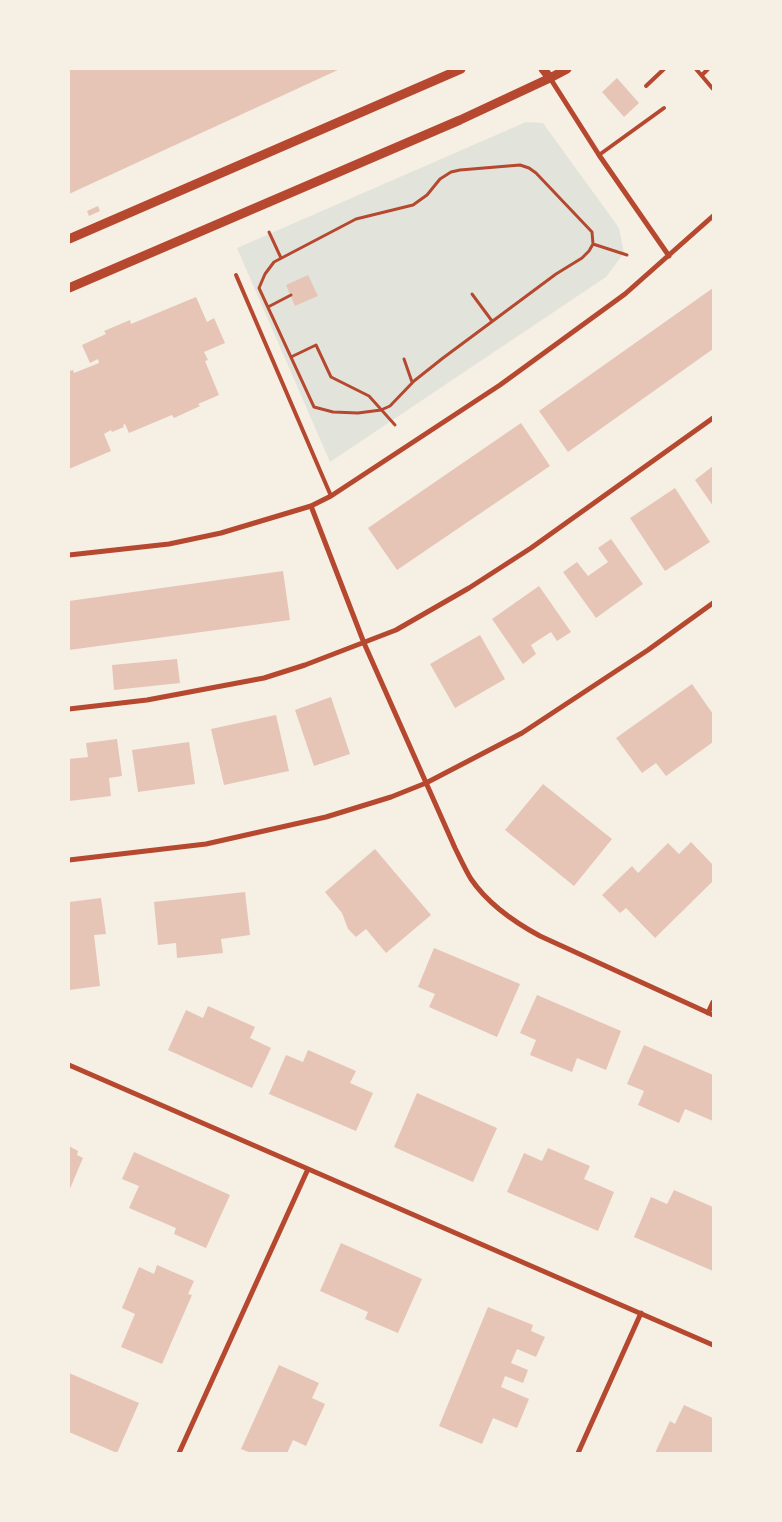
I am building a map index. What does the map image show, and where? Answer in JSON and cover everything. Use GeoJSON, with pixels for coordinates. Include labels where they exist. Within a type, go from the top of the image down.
{"type":"FeatureCollection","features":[{"type":"Feature","properties":{"kind":"street"},"geometry":{"type":"LineString","coordinates":[[69,239],[461,69]]}},
{"type":"Feature","properties":{"kind":"street"},"geometry":{"type":"LineString","coordinates":[[544,69],[599,155],[669,256]]}},
{"type":"Feature","properties":{"kind":"street"},"geometry":{"type":"LineString","coordinates":[[69,288],[460,120],[566,69]]}},
{"type":"Feature","properties":{"kind":"street"},"geometry":{"type":"LineString","coordinates":[[69,556],[169,544],[221,533],[310,506],[332,496],[500,385],[625,294],[713,216]]}},
{"type":"Feature","properties":{"kind":"street"},"geometry":{"type":"LineString","coordinates":[[69,709],[147,700],[255,680],[297,668],[408,624],[531,548],[713,418]]}},
{"type":"Feature","properties":{"kind":"street"},"geometry":{"type":"LineString","coordinates":[[310,506],[364,643],[455,848],[472,880],[483,894],[496,907],[540,936],[711,1014],[713,1002]]}},
{"type":"Feature","properties":{"kind":"street"},"geometry":{"type":"LineString","coordinates":[[69,860],[206,844],[326,817],[391,797],[426,782],[522,733],[648,650],[713,603]]}},
{"type":"Feature","properties":{"kind":"street"},"geometry":{"type":"LineString","coordinates":[[69,1065],[713,1345]]}},
{"type":"Feature","properties":{"kind":"street"},"geometry":{"type":"LineString","coordinates":[[180,1453],[308,1169]]}},
{"type":"Feature","properties":{"kind":"street"},"geometry":{"type":"LineString","coordinates":[[578,1453],[641,1313]]}},
{"type":"Feature","properties":{"kind":"lane"},"geometry":{"type":"LineString","coordinates":[[646,86],[664,69]]}},
{"type":"Feature","properties":{"kind":"lane"},"geometry":{"type":"LineString","coordinates":[[696,69],[713,89]]}},
{"type":"Feature","properties":{"kind":"lane"},"geometry":{"type":"LineString","coordinates":[[702,75],[708,69]]}},
{"type":"Feature","properties":{"kind":"lane"},"geometry":{"type":"LineString","coordinates":[[599,155],[664,108]]}},
{"type":"Feature","properties":{"kind":"lane"},"geometry":{"type":"LineString","coordinates":[[236,275],[332,496]]}},
{"type":"Feature","properties":{"kind":"path"},"geometry":{"type":"LineString","coordinates":[[520,165],[529,168],[592,232],[593,244],[582,258],[556,274],[492,321],[412,383],[390,406],[381,410],[341,413],[314,407],[259,288],[265,274],[274,262],[356,219],[413,205],[427,195],[440,179],[451,172],[460,170],[520,165]]}},
{"type":"Feature","properties":{"kind":"path"},"geometry":{"type":"LineString","coordinates":[[268,232],[282,258]]}},
{"type":"Feature","properties":{"kind":"path"},"geometry":{"type":"LineString","coordinates":[[593,244],[627,256]]}},
{"type":"Feature","properties":{"kind":"path"},"geometry":{"type":"LineString","coordinates":[[472,294],[492,321]]}},
{"type":"Feature","properties":{"kind":"path"},"geometry":{"type":"LineString","coordinates":[[268,307],[290,295]]}},
{"type":"Feature","properties":{"kind":"path"},"geometry":{"type":"LineString","coordinates":[[291,357],[316,345],[331,377],[370,396],[395,425]]}},
{"type":"Feature","properties":{"kind":"path"},"geometry":{"type":"LineString","coordinates":[[404,359],[412,383]]}},
{"type":"Feature","properties":{"kind":"shaded area"},"geometry":{"type":"Polygon","coordinates":[[[526,122],[543,123],[619,228],[624,253],[606,277],[330,462],[237,248],[526,122]]]}},
{"type":"Feature","properties":{"kind":"building"},"geometry":{"type":"Polygon","coordinates":[[[69,69],[340,69],[69,194],[69,69]]]}},
{"type":"Feature","properties":{"kind":"building"},"geometry":{"type":"Polygon","coordinates":[[[617,78],[639,103],[624,117],[602,92],[617,78]]]}},
{"type":"Feature","properties":{"kind":"building"},"geometry":{"type":"Polygon","coordinates":[[[98,206],[100,211],[89,216],[87,211],[98,206]]]}},
{"type":"Feature","properties":{"kind":"building"},"geometry":{"type":"Polygon","coordinates":[[[308,275],[318,296],[295,306],[286,285],[308,275]]]}},
{"type":"Feature","properties":{"kind":"building"},"geometry":{"type":"Polygon","coordinates":[[[713,288],[713,349],[568,452],[539,411],[713,288]]]}},
{"type":"Feature","properties":{"kind":"building"},"geometry":{"type":"Polygon","coordinates":[[[196,297],[207,322],[214,318],[225,343],[204,352],[208,360],[205,361],[219,395],[198,404],[200,406],[174,418],[172,415],[129,433],[125,424],[123,425],[124,427],[112,432],[111,430],[104,434],[111,451],[69,469],[69,371],[73,370],[74,373],[99,363],[98,359],[90,363],[82,345],[106,334],[104,331],[130,320],[131,324],[196,297]]]}},
{"type":"Feature","properties":{"kind":"building"},"geometry":{"type":"Polygon","coordinates":[[[521,423],[550,466],[397,570],[368,528],[521,423]]]}},
{"type":"Feature","properties":{"kind":"building"},"geometry":{"type":"Polygon","coordinates":[[[713,466],[713,506],[695,480],[713,466]]]}},
{"type":"Feature","properties":{"kind":"building"},"geometry":{"type":"Polygon","coordinates":[[[675,488],[710,542],[665,571],[630,518],[675,488]]]}},
{"type":"Feature","properties":{"kind":"building"},"geometry":{"type":"Polygon","coordinates":[[[611,539],[643,584],[596,618],[563,572],[577,562],[588,576],[608,562],[598,548],[611,539]]]}},
{"type":"Feature","properties":{"kind":"building"},"geometry":{"type":"Polygon","coordinates":[[[283,571],[290,620],[69,650],[69,601],[283,571]]]}},
{"type":"Feature","properties":{"kind":"building"},"geometry":{"type":"Polygon","coordinates":[[[539,586],[571,632],[557,641],[551,632],[531,645],[536,654],[523,664],[492,619],[539,586]]]}},
{"type":"Feature","properties":{"kind":"building"},"geometry":{"type":"Polygon","coordinates":[[[480,635],[505,679],[455,708],[430,664],[480,635]]]}},
{"type":"Feature","properties":{"kind":"building"},"geometry":{"type":"Polygon","coordinates":[[[177,659],[180,683],[114,690],[112,665],[177,659]]]}},
{"type":"Feature","properties":{"kind":"building"},"geometry":{"type":"Polygon","coordinates":[[[692,684],[713,714],[713,742],[666,776],[656,763],[642,773],[616,738],[692,684]]]}},
{"type":"Feature","properties":{"kind":"building"},"geometry":{"type":"Polygon","coordinates":[[[331,697],[350,754],[314,766],[295,710],[331,697]]]}},
{"type":"Feature","properties":{"kind":"building"},"geometry":{"type":"Polygon","coordinates":[[[276,715],[289,771],[224,785],[211,729],[276,715]]]}},
{"type":"Feature","properties":{"kind":"building"},"geometry":{"type":"Polygon","coordinates":[[[117,739],[122,776],[109,778],[111,796],[69,801],[69,759],[88,757],[86,743],[117,739]]]}},
{"type":"Feature","properties":{"kind":"building"},"geometry":{"type":"Polygon","coordinates":[[[189,742],[195,784],[138,792],[132,750],[189,742]]]}},
{"type":"Feature","properties":{"kind":"building"},"geometry":{"type":"Polygon","coordinates":[[[543,784],[612,839],[574,886],[505,830],[543,784]]]}},
{"type":"Feature","properties":{"kind":"building"},"geometry":{"type":"Polygon","coordinates":[[[691,842],[713,865],[713,881],[655,938],[626,908],[620,913],[602,895],[632,866],[638,873],[668,843],[679,854],[691,842]]]}},
{"type":"Feature","properties":{"kind":"building"},"geometry":{"type":"Polygon","coordinates":[[[375,849],[431,915],[386,953],[366,929],[356,937],[348,929],[342,913],[325,892],[375,849]]]}},
{"type":"Feature","properties":{"kind":"building"},"geometry":{"type":"Polygon","coordinates":[[[245,892],[250,935],[221,939],[223,953],[177,958],[176,943],[158,945],[154,902],[245,892]]]}},
{"type":"Feature","properties":{"kind":"building"},"geometry":{"type":"Polygon","coordinates":[[[101,898],[106,934],[94,935],[100,986],[69,990],[69,902],[101,898]]]}},
{"type":"Feature","properties":{"kind":"building"},"geometry":{"type":"Polygon","coordinates":[[[434,948],[520,984],[497,1037],[429,1007],[435,994],[418,987],[434,948]]]}},
{"type":"Feature","properties":{"kind":"building"},"geometry":{"type":"Polygon","coordinates":[[[537,995],[621,1031],[606,1070],[577,1058],[572,1072],[530,1055],[536,1040],[520,1033],[537,995]]]}},
{"type":"Feature","properties":{"kind":"building"},"geometry":{"type":"Polygon","coordinates":[[[208,1006],[255,1027],[250,1038],[271,1048],[252,1088],[168,1050],[186,1010],[203,1018],[208,1006]]]}},
{"type":"Feature","properties":{"kind":"building"},"geometry":{"type":"Polygon","coordinates":[[[644,1045],[713,1075],[713,1121],[685,1109],[679,1123],[638,1105],[644,1091],[627,1084],[644,1045]]]}},
{"type":"Feature","properties":{"kind":"building"},"geometry":{"type":"Polygon","coordinates":[[[308,1050],[356,1071],[350,1083],[373,1093],[356,1131],[269,1094],[286,1055],[303,1062],[308,1050]]]}},
{"type":"Feature","properties":{"kind":"building"},"geometry":{"type":"Polygon","coordinates":[[[417,1093],[497,1128],[473,1182],[394,1147],[417,1093]]]}},
{"type":"Feature","properties":{"kind":"building"},"geometry":{"type":"Polygon","coordinates":[[[69,1146],[78,1151],[77,1155],[83,1158],[69,1191],[69,1146]]]}},
{"type":"Feature","properties":{"kind":"building"},"geometry":{"type":"Polygon","coordinates":[[[548,1148],[590,1166],[584,1179],[614,1192],[598,1231],[507,1192],[524,1153],[542,1161],[548,1148]]]}},
{"type":"Feature","properties":{"kind":"building"},"geometry":{"type":"Polygon","coordinates":[[[134,1152],[230,1195],[206,1248],[174,1234],[176,1228],[129,1208],[139,1186],[122,1179],[134,1152]]]}},
{"type":"Feature","properties":{"kind":"building"},"geometry":{"type":"Polygon","coordinates":[[[674,1190],[713,1207],[713,1271],[634,1237],[651,1197],[667,1204],[674,1190]]]}},
{"type":"Feature","properties":{"kind":"building"},"geometry":{"type":"Polygon","coordinates":[[[341,1243],[422,1279],[398,1333],[365,1319],[368,1312],[320,1291],[341,1243]]]}},
{"type":"Feature","properties":{"kind":"building"},"geometry":{"type":"Polygon","coordinates":[[[157,1265],[194,1281],[188,1294],[192,1295],[162,1364],[121,1347],[135,1314],[122,1308],[139,1267],[154,1274],[157,1265]]]}},
{"type":"Feature","properties":{"kind":"building"},"geometry":{"type":"Polygon","coordinates":[[[488,1307],[533,1325],[531,1331],[545,1337],[536,1357],[517,1349],[511,1363],[528,1370],[523,1383],[505,1376],[501,1387],[529,1399],[517,1428],[493,1418],[482,1444],[439,1426],[488,1307]]]}},
{"type":"Feature","properties":{"kind":"building"},"geometry":{"type":"Polygon","coordinates":[[[279,1365],[319,1383],[312,1398],[325,1404],[306,1446],[293,1440],[287,1453],[251,1453],[241,1449],[279,1365]]]}},
{"type":"Feature","properties":{"kind":"building"},"geometry":{"type":"Polygon","coordinates":[[[69,1373],[139,1403],[117,1453],[69,1432],[69,1373]]]}},
{"type":"Feature","properties":{"kind":"building"},"geometry":{"type":"Polygon","coordinates":[[[684,1405],[713,1418],[713,1453],[655,1453],[670,1421],[675,1424],[684,1405]]]}}]}
